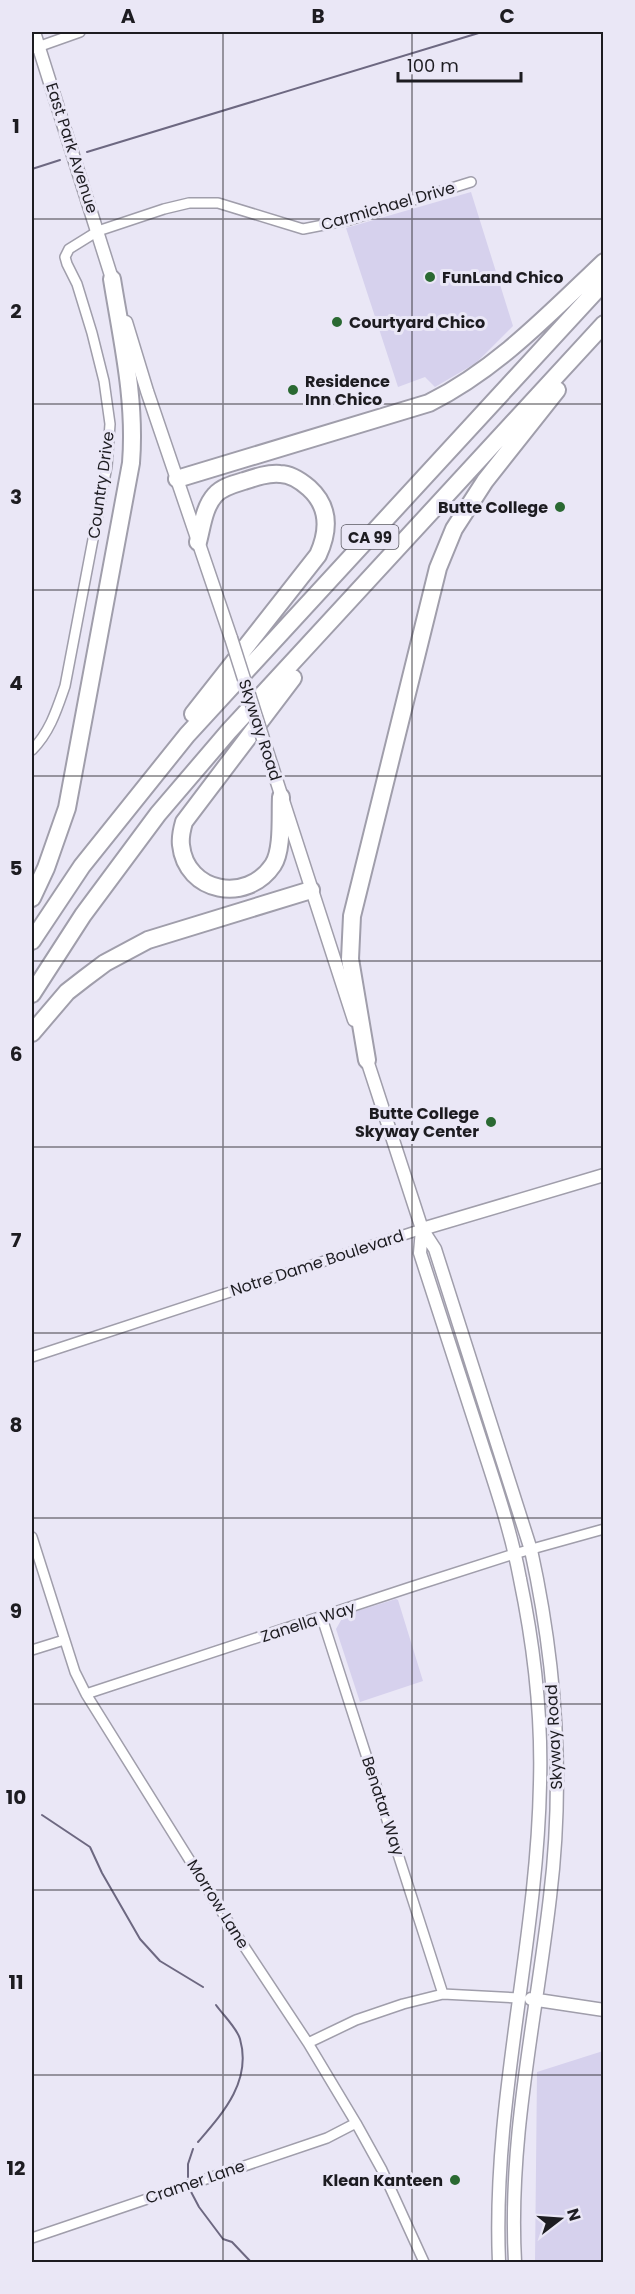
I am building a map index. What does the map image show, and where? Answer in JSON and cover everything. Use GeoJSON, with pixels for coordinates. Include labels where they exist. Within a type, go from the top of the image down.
{"type":"FeatureCollection","features":[{"type":"Feature","properties":{"kind":"highway"},"geometry":{"type":"LineString","coordinates":[[177,479],[429,403],[458,388],[515,345],[603,262]]}},
{"type":"Feature","properties":{"kind":"highway"},"geometry":{"type":"LineString","coordinates":[[32,898],[46,868],[67,808],[131,463],[134,418],[112,279]]}},
{"type":"Feature","properties":{"kind":"highway","name":"CA 99"},"geometry":{"type":"LineString","coordinates":[[32,941],[81,866],[187,735],[603,282]]}},
{"type":"Feature","properties":{"kind":"highway","name":"CA 99"},"geometry":{"type":"LineString","coordinates":[[32,994],[83,915],[158,813],[229,731],[603,324]]}},
{"type":"Feature","properties":{"kind":"highway"},"geometry":{"type":"LineString","coordinates":[[367,1060],[350,959],[352,916],[438,568],[454,529],[485,481],[603,329]]}},
{"type":"Feature","properties":{"kind":"highway"},"geometry":{"type":"LineString","coordinates":[[138,793],[167,747],[318,555],[325,541],[327,523],[323,506],[316,494],[301,480],[282,474],[264,475],[227,487],[215,495],[206,509],[198,542]]}},
{"type":"Feature","properties":{"kind":"highway"},"geometry":{"type":"LineString","coordinates":[[281,797],[279,852],[273,865],[263,875],[252,884],[238,889],[225,890],[203,883],[191,872],[181,846],[184,822],[361,589]]}},
{"type":"Feature","properties":{"kind":"highway"},"geometry":{"type":"LineString","coordinates":[[32,1033],[67,992],[105,963],[148,940],[311,890]]}},
{"type":"Feature","properties":{"kind":"main road","name":"East Park Avenue"},"geometry":{"type":"LineString","coordinates":[[34,32],[36,48],[98,231]]}},
{"type":"Feature","properties":{"kind":"main road","name":"Skyway Road"},"geometry":{"type":"LineString","coordinates":[[98,231],[422,1229],[435,1249],[531,1550],[549,1654],[555,1719],[556,1826],[552,1884],[523,2084],[516,2158],[513,2229],[515,2262]]}},
{"type":"Feature","properties":{"kind":"main road","name":"Notre Dame Boulevard"},"geometry":{"type":"LineString","coordinates":[[422,1229],[603,1175]]}},
{"type":"Feature","properties":{"kind":"main road","name":"Skyway Road"},"geometry":{"type":"LineString","coordinates":[[422,1229],[420,1253],[492,1475],[520,1578],[540,1724],[540,1783],[535,1884],[519,1998],[500,2169],[499,2262]]}},
{"type":"Feature","properties":{"kind":"main road"},"geometry":{"type":"LineString","coordinates":[[519,1998],[603,2010]]}},
{"type":"Feature","properties":{"kind":"street"},"geometry":{"type":"LineString","coordinates":[[36,48],[80,32]]}},
{"type":"Feature","properties":{"kind":"street","name":"Carmichael Drive"},"geometry":{"type":"LineString","coordinates":[[98,231],[164,209],[201,201],[241,208],[276,222],[303,229],[325,226],[471,182]]}},
{"type":"Feature","properties":{"kind":"street","name":"Country Drive"},"geometry":{"type":"LineString","coordinates":[[32,750],[40,742],[54,719],[65,686],[107,466],[110,424],[104,381],[85,308],[65,258],[69,249],[98,231]]}},
{"type":"Feature","properties":{"kind":"street","name":"Notre Dame Boulevard"},"geometry":{"type":"LineString","coordinates":[[32,1357],[422,1229]]}},
{"type":"Feature","properties":{"kind":"street","name":"Zanella Way"},"geometry":{"type":"LineString","coordinates":[[86,1694],[514,1554],[603,1529]]}},
{"type":"Feature","properties":{"kind":"street","name":"Morrow Lane"},"geometry":{"type":"LineString","coordinates":[[32,1537],[64,1640],[86,1694],[232,1928],[308,2043],[356,2123],[382,2170],[424,2262]]}},
{"type":"Feature","properties":{"kind":"street","name":"Benatar Way"},"geometry":{"type":"LineString","coordinates":[[322,1618],[443,1994]]}},
{"type":"Feature","properties":{"kind":"street"},"geometry":{"type":"LineString","coordinates":[[32,1650],[64,1640]]}},
{"type":"Feature","properties":{"kind":"street"},"geometry":{"type":"LineString","coordinates":[[308,2043],[356,2020],[403,2004],[443,1994],[519,1998]]}},
{"type":"Feature","properties":{"kind":"street","name":"Cramer Lane"},"geometry":{"type":"LineString","coordinates":[[32,2238],[327,2138],[356,2123]]}},
{"type":"Feature","properties":{"kind":"shaded area","name":"FunLand Chico"},"geometry":{"type":"Polygon","coordinates":[[[471,192],[513,326],[476,363],[435,387],[425,377],[398,387],[346,228],[471,192]]]}},
{"type":"Feature","properties":{"kind":"shaded area"},"geometry":{"type":"Polygon","coordinates":[[[396,1599],[423,1681],[360,1702],[336,1629],[344,1615],[396,1599]]]}},
{"type":"Feature","properties":{"kind":"shaded area"},"geometry":{"type":"Polygon","coordinates":[[[603,2051],[603,2262],[535,2262],[537,2072],[603,2051]]]}},
{"type":"Feature","properties":{"kind":"waterway"},"geometry":{"type":"LineString","coordinates":[[87,152],[482,32]]}},
{"type":"Feature","properties":{"kind":"waterway"},"geometry":{"type":"LineString","coordinates":[[32,169],[60,160]]}},
{"type":"Feature","properties":{"kind":"waterway"},"geometry":{"type":"LineString","coordinates":[[42,1815],[90,1847],[102,1873],[140,1939],[160,1961],[203,1987]]}},
{"type":"Feature","properties":{"kind":"waterway"},"geometry":{"type":"LineString","coordinates":[[198,2142],[217,2120],[233,2095],[242,2069],[243,2054],[240,2039],[216,2005]]}},
{"type":"Feature","properties":{"kind":"waterway"},"geometry":{"type":"LineString","coordinates":[[188,2177],[188,2164],[193,2149]]}},
{"type":"Feature","properties":{"kind":"waterway"},"geometry":{"type":"LineString","coordinates":[[189,2188],[199,2207],[223,2239],[232,2242],[251,2262]]}},
{"type":"Feature","properties":{"kind":"place","name":"FunLand Chico"},"geometry":{"type":"Point","coordinates":[430,277]}},
{"type":"Feature","properties":{"kind":"place","name":"Courtyard Chico"},"geometry":{"type":"Point","coordinates":[337,322]}},
{"type":"Feature","properties":{"kind":"place","name":"Residence Inn Chico"},"geometry":{"type":"Point","coordinates":[293,390]}},
{"type":"Feature","properties":{"kind":"place","name":"Butte College"},"geometry":{"type":"Point","coordinates":[560,507]}},
{"type":"Feature","properties":{"kind":"place","name":"Butte College Skyway Center"},"geometry":{"type":"Point","coordinates":[491,1122]}},
{"type":"Feature","properties":{"kind":"place","name":"Klean Kanteen"},"geometry":{"type":"Point","coordinates":[455,2180]}}]}
